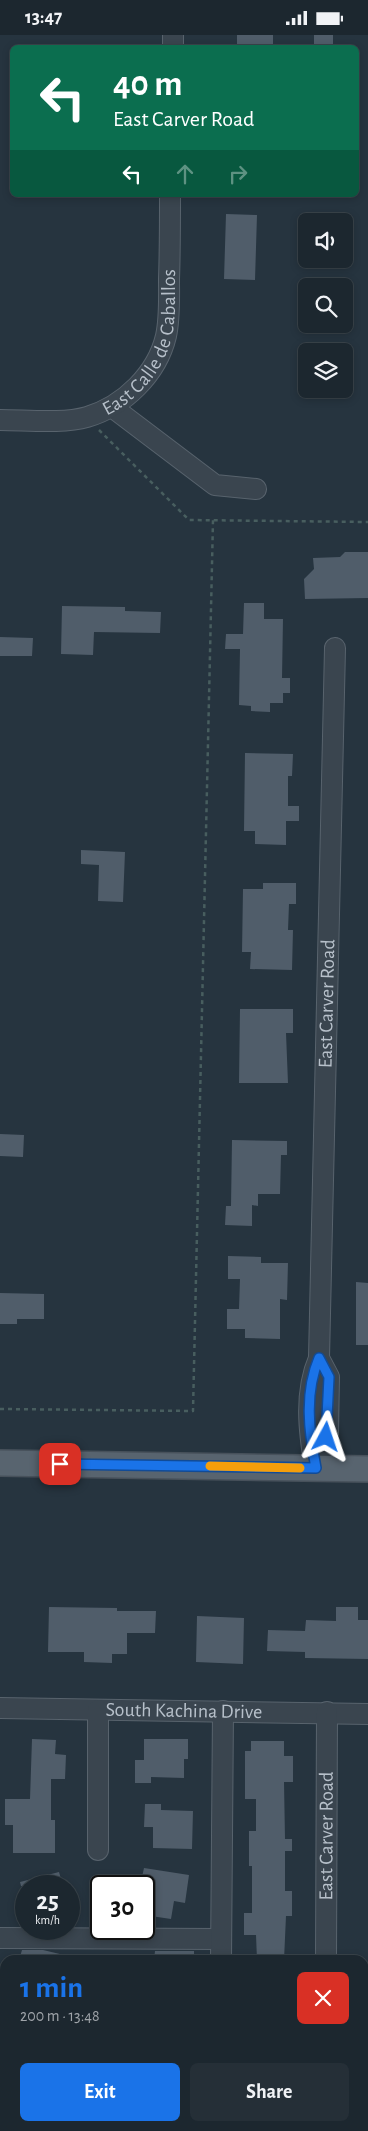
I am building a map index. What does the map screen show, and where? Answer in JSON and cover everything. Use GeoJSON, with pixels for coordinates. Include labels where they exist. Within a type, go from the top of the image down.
{"type":"FeatureCollection","features":[{"type":"Feature","properties":{"kind":"main road"},"geometry":{"type":"LineString","coordinates":[[0,1463],[368,1469]]}},
{"type":"Feature","properties":{"kind":"street","name":"East Calle de Caballos"},"geometry":{"type":"LineString","coordinates":[[0,420],[75,419],[86,417],[112,407],[126,398],[146,375],[158,356],[166,336],[169,303],[170,197]]}},
{"type":"Feature","properties":{"kind":"street"},"geometry":{"type":"LineString","coordinates":[[112,407],[215,485],[256,489]]}},
{"type":"Feature","properties":{"kind":"street","name":"East Carver Road"},"geometry":{"type":"LineString","coordinates":[[316,1468],[328,1432],[329,1377],[319,1358],[336,648]]}},
{"type":"Feature","properties":{"kind":"street","name":"South Kachina Drive"},"geometry":{"type":"LineString","coordinates":[[0,1708],[368,1713]]}},
{"type":"Feature","properties":{"kind":"street"},"geometry":{"type":"LineString","coordinates":[[98,1710],[98,1851]]}},
{"type":"Feature","properties":{"kind":"street"},"geometry":{"type":"LineString","coordinates":[[221,1955],[224,1711]]}},
{"type":"Feature","properties":{"kind":"street","name":"East Carver Road"},"geometry":{"type":"LineString","coordinates":[[326,1955],[327,1712]]}},
{"type":"Feature","properties":{"kind":"street"},"geometry":{"type":"LineString","coordinates":[[0,1938],[221,1939]]}},
{"type":"Feature","properties":{"kind":"path"},"geometry":{"type":"LineString","coordinates":[[0,1409],[193,1411],[213,520]]}},
{"type":"Feature","properties":{"kind":"building"},"geometry":{"type":"Polygon","coordinates":[[[237,35],[273,35],[273,45],[237,45],[237,35]]]}},
{"type":"Feature","properties":{"kind":"building"},"geometry":{"type":"Polygon","coordinates":[[[314,35],[333,35],[333,45],[314,45],[314,35]]]}},
{"type":"Feature","properties":{"kind":"building"},"geometry":{"type":"Polygon","coordinates":[[[226,214],[257,215],[255,280],[224,279],[226,214]]]}},
{"type":"Feature","properties":{"kind":"building"},"geometry":{"type":"Polygon","coordinates":[[[345,552],[368,552],[368,598],[305,599],[304,579],[314,569],[313,558],[340,557],[345,552]]]}},
{"type":"Feature","properties":{"kind":"building"},"geometry":{"type":"Polygon","coordinates":[[[244,603],[264,603],[264,619],[283,619],[282,678],[290,678],[290,693],[283,693],[283,703],[270,703],[270,712],[251,711],[251,706],[239,705],[240,649],[225,649],[226,634],[243,634],[244,603]]]}},
{"type":"Feature","properties":{"kind":"building"},"geometry":{"type":"Polygon","coordinates":[[[62,606],[125,607],[125,611],[161,612],[160,633],[94,632],[93,655],[61,654],[62,606]]]}},
{"type":"Feature","properties":{"kind":"building"},"geometry":{"type":"Polygon","coordinates":[[[0,637],[33,638],[32,656],[0,656],[0,637]]]}},
{"type":"Feature","properties":{"kind":"building"},"geometry":{"type":"Polygon","coordinates":[[[245,753],[293,754],[292,776],[288,776],[288,806],[299,806],[299,821],[286,821],[286,845],[255,844],[255,831],[244,831],[245,753]]]}},
{"type":"Feature","properties":{"kind":"building"},"geometry":{"type":"Polygon","coordinates":[[[81,850],[125,852],[123,902],[98,901],[99,865],[81,864],[81,850]]]}},
{"type":"Feature","properties":{"kind":"building"},"geometry":{"type":"Polygon","coordinates":[[[263,883],[296,883],[296,904],[289,904],[288,930],[293,930],[292,970],[250,969],[251,952],[242,952],[243,889],[263,889],[263,883]]]}},
{"type":"Feature","properties":{"kind":"building"},"geometry":{"type":"Polygon","coordinates":[[[240,1009],[293,1009],[293,1033],[286,1033],[288,1083],[239,1083],[240,1009]]]}},
{"type":"Feature","properties":{"kind":"building"},"geometry":{"type":"Polygon","coordinates":[[[0,1134],[24,1135],[23,1157],[0,1156],[0,1134]]]}},
{"type":"Feature","properties":{"kind":"building"},"geometry":{"type":"Polygon","coordinates":[[[232,1140],[287,1141],[287,1155],[281,1155],[280,1194],[258,1194],[258,1206],[252,1205],[252,1226],[225,1225],[226,1206],[231,1206],[232,1140]]]}},
{"type":"Feature","properties":{"kind":"building"},"geometry":{"type":"Polygon","coordinates":[[[228,1256],[261,1257],[261,1263],[288,1263],[287,1300],[280,1299],[280,1339],[245,1338],[245,1329],[227,1329],[227,1309],[239,1309],[240,1279],[228,1279],[228,1256]]]}},
{"type":"Feature","properties":{"kind":"building"},"geometry":{"type":"Polygon","coordinates":[[[356,1282],[368,1283],[368,1345],[356,1345],[356,1282]]]}},
{"type":"Feature","properties":{"kind":"building"},"geometry":{"type":"Polygon","coordinates":[[[0,1293],[44,1294],[44,1319],[17,1319],[17,1324],[0,1324],[0,1293]]]}},
{"type":"Feature","properties":{"kind":"building"},"geometry":{"type":"Polygon","coordinates":[[[49,1607],[117,1608],[117,1611],[156,1611],[155,1633],[127,1633],[127,1654],[112,1654],[112,1663],[84,1662],[84,1652],[48,1652],[49,1607]]]}},
{"type":"Feature","properties":{"kind":"building"},"geometry":{"type":"Polygon","coordinates":[[[336,1607],[358,1607],[358,1620],[368,1620],[368,1659],[305,1658],[305,1652],[267,1651],[268,1630],[305,1631],[306,1620],[336,1621],[336,1607]]]}},
{"type":"Feature","properties":{"kind":"building"},"geometry":{"type":"Polygon","coordinates":[[[197,1616],[244,1618],[243,1664],[196,1662],[197,1616]]]}},
{"type":"Feature","properties":{"kind":"building"},"geometry":{"type":"Polygon","coordinates":[[[32,1739],[56,1740],[55,1754],[66,1755],[65,1779],[51,1779],[51,1820],[55,1820],[55,1853],[13,1853],[13,1825],[5,1825],[5,1799],[30,1799],[32,1739]]]}},
{"type":"Feature","properties":{"kind":"building"},"geometry":{"type":"Polygon","coordinates":[[[144,1739],[188,1739],[188,1759],[184,1759],[184,1778],[151,1777],[151,1783],[135,1783],[135,1760],[144,1760],[144,1739]]]}},
{"type":"Feature","properties":{"kind":"building"},"geometry":{"type":"Polygon","coordinates":[[[251,1741],[284,1741],[284,1756],[293,1756],[293,1782],[284,1782],[285,1839],[292,1839],[292,1851],[285,1851],[285,1891],[292,1891],[292,1916],[286,1916],[284,1955],[257,1955],[256,1935],[244,1935],[244,1913],[252,1913],[252,1866],[249,1866],[249,1831],[256,1831],[256,1799],[245,1799],[245,1751],[251,1751],[251,1741]]]}},
{"type":"Feature","properties":{"kind":"building"},"geometry":{"type":"Polygon","coordinates":[[[145,1804],[161,1804],[161,1810],[193,1811],[192,1849],[153,1848],[153,1827],[144,1827],[145,1804]]]}},
{"type":"Feature","properties":{"kind":"building"},"geometry":{"type":"Polygon","coordinates":[[[144,1868],[189,1875],[185,1903],[174,1901],[171,1919],[155,1917],[155,1875],[142,1875],[144,1868]]]}},
{"type":"Feature","properties":{"kind":"building"},"geometry":{"type":"Polygon","coordinates":[[[59,1872],[60,1875],[47,1875],[59,1872]]]}},
{"type":"Feature","properties":{"kind":"building"},"geometry":{"type":"Polygon","coordinates":[[[22,1950],[43,1950],[64,1955],[20,1955],[22,1950]]]}},
{"type":"Feature","properties":{"kind":"building"},"geometry":{"type":"Polygon","coordinates":[[[155,1951],[194,1951],[194,1955],[155,1955],[155,1951]]]}},
{"type":"Feature","properties":{"kind":"slow traffic"},"geometry":{"type":"LineString","coordinates":[[210,1466],[300,1468]]}},
{"type":"Feature","properties":{"kind":"route"},"geometry":{"type":"LineString","coordinates":[[60,1464],[316,1468],[309,1432],[311,1376],[319,1358],[329,1377],[328,1432],[326,1437]]}}]}
